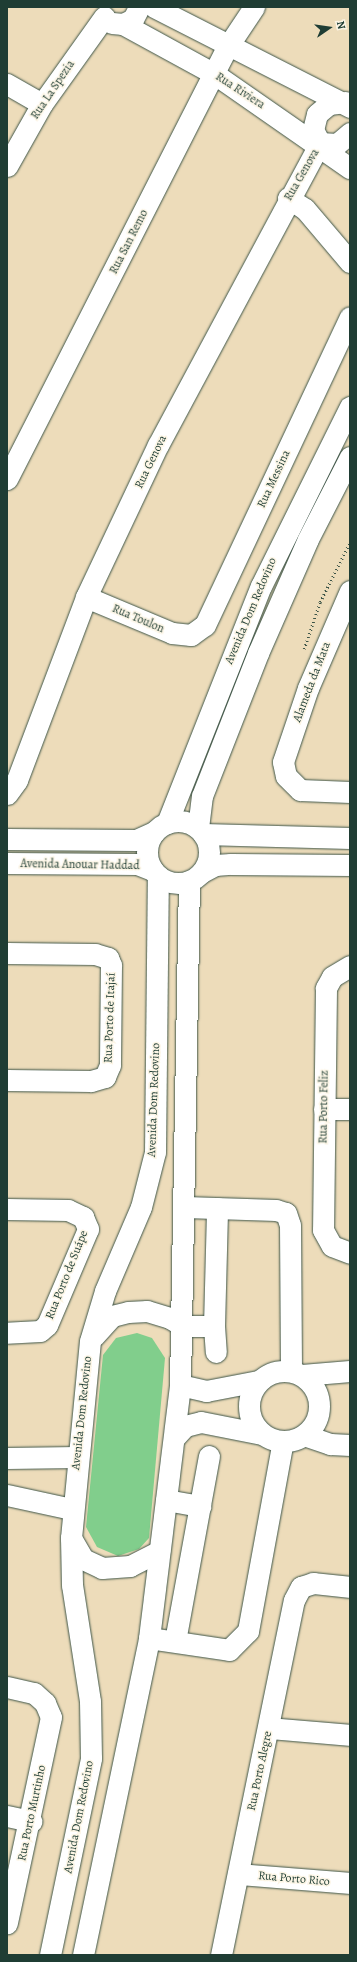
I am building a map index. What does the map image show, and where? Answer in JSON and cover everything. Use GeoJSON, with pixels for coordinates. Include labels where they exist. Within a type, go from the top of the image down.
{"type":"FeatureCollection","features":[{"type":"Feature","properties":{"kind":"street","name":"Rua La Spezia"},"geometry":{"type":"LineString","coordinates":[[7,166],[42,104],[109,16],[133,19],[139,7]]}},
{"type":"Feature","properties":{"kind":"street"},"geometry":{"type":"LineString","coordinates":[[154,7],[228,46],[349,103]]}},
{"type":"Feature","properties":{"kind":"street","name":"Rua San Remo"},"geometry":{"type":"LineString","coordinates":[[7,479],[216,75],[228,46],[254,7]]}},
{"type":"Feature","properties":{"kind":"street","name":"Rua Riviera"},"geometry":{"type":"LineString","coordinates":[[109,16],[216,75],[320,144],[350,168]]}},
{"type":"Feature","properties":{"kind":"street"},"geometry":{"type":"LineString","coordinates":[[7,84],[42,104]]}},
{"type":"Feature","properties":{"kind":"street","name":"Rua Genova"},"geometry":{"type":"LineString","coordinates":[[320,144],[313,130],[317,114],[329,104],[349,103]]}},
{"type":"Feature","properties":{"kind":"street","name":"Rua Genova"},"geometry":{"type":"LineString","coordinates":[[320,144],[337,144],[350,133]]}},
{"type":"Feature","properties":{"kind":"street","name":"Rua Genova"},"geometry":{"type":"LineString","coordinates":[[8,794],[86,597],[158,446],[288,198],[320,144]]}},
{"type":"Feature","properties":{"kind":"street"},"geometry":{"type":"LineString","coordinates":[[288,198],[305,209],[350,262]]}},
{"type":"Feature","properties":{"kind":"street","name":"Rua Messina"},"geometry":{"type":"LineString","coordinates":[[191,636],[205,624],[350,317]]}},
{"type":"Feature","properties":{"kind":"street","name":"Avenida Dom Redovino"},"geometry":{"type":"LineString","coordinates":[[50,1955],[91,1758],[90,1701],[72,1586],[71,1538],[77,1457],[90,1341],[105,1291],[141,1207],[155,1152],[155,873],[147,847],[161,827],[260,586],[350,407]]}},
{"type":"Feature","properties":{"kind":"street","name":"Avenida Dom Redovino"},"geometry":{"type":"LineString","coordinates":[[84,1955],[149,1638],[180,1385],[183,1326],[195,876],[209,849],[200,831],[202,796],[258,653],[308,540],[350,458]]}},
{"type":"Feature","properties":{"kind":"street","name":"Alameda da Mata"},"geometry":{"type":"LineString","coordinates":[[350,591],[288,745],[283,762],[286,776],[294,787],[306,792],[350,792]]}},
{"type":"Feature","properties":{"kind":"street","name":"Rua Toulon"},"geometry":{"type":"LineString","coordinates":[[86,597],[172,633],[191,636]]}},
{"type":"Feature","properties":{"kind":"street"},"geometry":{"type":"LineString","coordinates":[[161,827],[183,821],[200,831],[350,838]]}},
{"type":"Feature","properties":{"kind":"street","name":"Avenida Anouar Haddad"},"geometry":{"type":"LineString","coordinates":[[7,839],[136,840],[161,827]]}},
{"type":"Feature","properties":{"kind":"street","name":"Avenida Anouar Haddad"},"geometry":{"type":"LineString","coordinates":[[7,863],[137,864],[155,873]]}},
{"type":"Feature","properties":{"kind":"street"},"geometry":{"type":"LineString","coordinates":[[155,873],[173,882],[195,876],[215,865],[350,865]]}},
{"type":"Feature","properties":{"kind":"street","name":"Rua Porto de Itajaí"},"geometry":{"type":"LineString","coordinates":[[7,953],[95,954],[108,958],[111,965],[110,1065],[105,1077],[91,1081],[7,1080]]}},
{"type":"Feature","properties":{"kind":"street","name":"Rua Porto Feliz"},"geometry":{"type":"LineString","coordinates":[[341,1249],[323,1230],[324,1109],[326,988],[344,968]]}},
{"type":"Feature","properties":{"kind":"street"},"geometry":{"type":"LineString","coordinates":[[324,1109],[350,1109]]}},
{"type":"Feature","properties":{"kind":"street"},"geometry":{"type":"LineString","coordinates":[[185,1207],[286,1213],[290,1225],[297,1373]]}},
{"type":"Feature","properties":{"kind":"street"},"geometry":{"type":"LineString","coordinates":[[216,1352],[214,1326],[217,1208]]}},
{"type":"Feature","properties":{"kind":"street","name":"Rua Porto de Suápe"},"geometry":{"type":"LineString","coordinates":[[7,1209],[68,1210],[83,1217],[88,1229],[55,1307],[40,1331],[7,1333]]}},
{"type":"Feature","properties":{"kind":"street"},"geometry":{"type":"LineString","coordinates":[[90,1341],[112,1316],[128,1312],[147,1311],[183,1326],[214,1326]]}},
{"type":"Feature","properties":{"kind":"street"},"geometry":{"type":"LineString","coordinates":[[262,1434],[250,1415],[248,1404],[258,1382],[267,1374],[350,1371]]}},
{"type":"Feature","properties":{"kind":"street"},"geometry":{"type":"LineString","coordinates":[[174,1437],[185,1426],[202,1422],[262,1434],[283,1441],[304,1435],[312,1427],[319,1406],[312,1383],[297,1373]]}},
{"type":"Feature","properties":{"kind":"street"},"geometry":{"type":"LineString","coordinates":[[180,1385],[206,1391],[258,1382]]}},
{"type":"Feature","properties":{"kind":"street"},"geometry":{"type":"LineString","coordinates":[[304,1435],[330,1444],[350,1445]]}},
{"type":"Feature","properties":{"kind":"street"},"geometry":{"type":"LineString","coordinates":[[149,1638],[229,1650],[248,1631],[283,1441]]}},
{"type":"Feature","properties":{"kind":"street"},"geometry":{"type":"LineString","coordinates":[[175,1642],[209,1456]]}},
{"type":"Feature","properties":{"kind":"street"},"geometry":{"type":"LineString","coordinates":[[7,1458],[77,1457]]}},
{"type":"Feature","properties":{"kind":"street"},"geometry":{"type":"LineString","coordinates":[[7,1495],[72,1509]]}},
{"type":"Feature","properties":{"kind":"street"},"geometry":{"type":"LineString","coordinates":[[166,1500],[200,1506]]}},
{"type":"Feature","properties":{"kind":"street"},"geometry":{"type":"LineString","coordinates":[[71,1538],[83,1559],[102,1568],[130,1566],[159,1551]]}},
{"type":"Feature","properties":{"kind":"street","name":"Rua Porto Alegre"},"geometry":{"type":"LineString","coordinates":[[221,1955],[269,1728],[294,1600],[301,1587],[313,1583],[350,1587]]}},
{"type":"Feature","properties":{"kind":"street","name":"Rua Porto Murtinho"},"geometry":{"type":"LineString","coordinates":[[7,1687],[34,1693],[45,1703],[51,1728],[7,1923]]}},
{"type":"Feature","properties":{"kind":"street"},"geometry":{"type":"LineString","coordinates":[[269,1728],[350,1735]]}},
{"type":"Feature","properties":{"kind":"street"},"geometry":{"type":"LineString","coordinates":[[7,1816],[31,1821]]}},
{"type":"Feature","properties":{"kind":"street","name":"Rua Porto Rico"},"geometry":{"type":"LineString","coordinates":[[238,1874],[350,1883]]}},
{"type":"Feature","properties":{"kind":"green space"},"geometry":{"type":"Polygon","coordinates":[[[137,1333],[152,1338],[165,1358],[149,1538],[139,1549],[118,1556],[97,1547],[86,1527],[103,1355],[116,1338],[137,1333]]]}}]}
